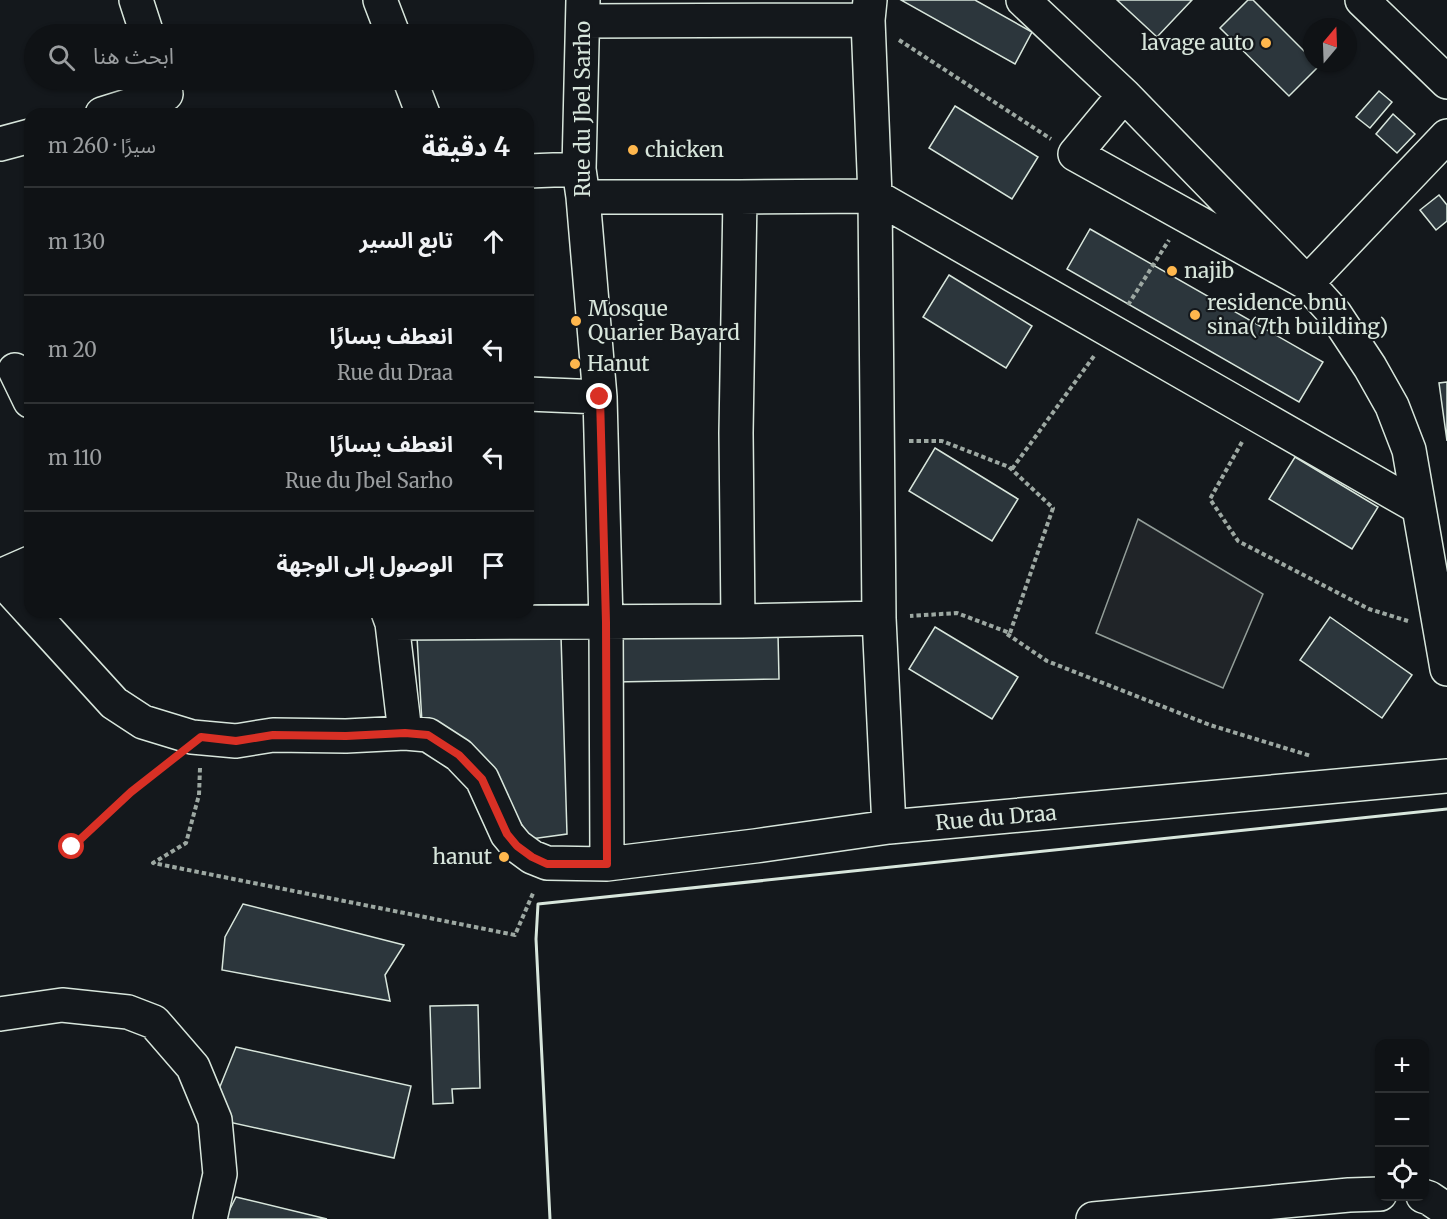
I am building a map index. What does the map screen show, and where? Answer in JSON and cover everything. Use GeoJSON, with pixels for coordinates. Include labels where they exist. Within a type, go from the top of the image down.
{"type":"FeatureCollection","features":[{"type":"Feature","properties":{"kind":"street"},"geometry":{"type":"LineString","coordinates":[[136,0],[144,24]]}},
{"type":"Feature","properties":{"kind":"street"},"geometry":{"type":"LineString","coordinates":[[380,0],[389,24]]}},
{"type":"Feature","properties":{"kind":"street"},"geometry":{"type":"LineString","coordinates":[[1023,0],[1124,95],[1307,283],[1335,314],[1370,367],[1392,406],[1409,450],[1447,669]]}},
{"type":"Feature","properties":{"kind":"street"},"geometry":{"type":"LineString","coordinates":[[1362,0],[1447,82]]}},
{"type":"Feature","properties":{"kind":"street"},"geometry":{"type":"LineString","coordinates":[[583,10],[869,10],[875,196],[879,618],[889,827]]}},
{"type":"Feature","properties":{"kind":"street","name":"Rue du Jbel Sarho"},"geometry":{"type":"LineString","coordinates":[[583,10],[581,183],[600,397],[606,622],[607,864]]}},
{"type":"Feature","properties":{"kind":"street"},"geometry":{"type":"LineString","coordinates":[[414,90],[421,108]]}},
{"type":"Feature","properties":{"kind":"street"},"geometry":{"type":"LineString","coordinates":[[1124,95],[1075,154],[1307,283]]}},
{"type":"Feature","properties":{"kind":"street"},"geometry":{"type":"LineString","coordinates":[[123,108],[166,96]]}},
{"type":"Feature","properties":{"kind":"street"},"geometry":{"type":"LineString","coordinates":[[1307,283],[1447,136]]}},
{"type":"Feature","properties":{"kind":"street"},"geometry":{"type":"LineString","coordinates":[[0,144],[24,138]]}},
{"type":"Feature","properties":{"kind":"street"},"geometry":{"type":"LineString","coordinates":[[534,172],[581,183],[740,198],[875,196],[1418,507]]}},
{"type":"Feature","properties":{"kind":"street"},"geometry":{"type":"LineString","coordinates":[[738,621],[736,433],[740,198]]}},
{"type":"Feature","properties":{"kind":"street"},"geometry":{"type":"LineString","coordinates":[[15,370],[24,389]]}},
{"type":"Feature","properties":{"kind":"street"},"geometry":{"type":"LineString","coordinates":[[534,394],[600,397]]}},
{"type":"Feature","properties":{"kind":"street"},"geometry":{"type":"LineString","coordinates":[[24,566],[0,577],[24,603]]}},
{"type":"Feature","properties":{"kind":"street"},"geometry":{"type":"LineString","coordinates":[[37,618],[114,703],[143,722],[192,737],[236,741],[273,735],[346,736],[405,733],[428,735],[459,755],[482,779],[507,834],[517,846],[547,864]]}},
{"type":"Feature","properties":{"kind":"street"},"geometry":{"type":"LineString","coordinates":[[390,618],[405,733]]}},
{"type":"Feature","properties":{"kind":"street"},"geometry":{"type":"LineString","coordinates":[[433,618],[606,622],[879,618]]}},
{"type":"Feature","properties":{"kind":"street","name":"Rue du Draa"},"geometry":{"type":"LineString","coordinates":[[547,864],[607,864],[889,827],[1447,776]]}},
{"type":"Feature","properties":{"kind":"street"},"geometry":{"type":"LineString","coordinates":[[0,1014],[62,1005],[128,1012],[154,1022],[193,1067],[215,1120],[220,1174],[210,1219]]}},
{"type":"Feature","properties":{"kind":"street"},"geometry":{"type":"LineString","coordinates":[[1093,1219],[1375,1194]]}},
{"type":"Feature","properties":{"kind":"street"},"geometry":{"type":"LineString","coordinates":[[1429,1198],[1447,1210]]}},
{"type":"Feature","properties":{"kind":"path"},"geometry":{"type":"LineString","coordinates":[[869,10],[1075,154]]}},
{"type":"Feature","properties":{"kind":"path"},"geometry":{"type":"LineString","coordinates":[[1012,469],[1111,331],[1184,215]]}},
{"type":"Feature","properties":{"kind":"path"},"geometry":{"type":"LineString","coordinates":[[1258,415],[1210,499],[1238,541],[1369,609],[1441,631]]}},
{"type":"Feature","properties":{"kind":"path"},"geometry":{"type":"LineString","coordinates":[[877,441],[942,441],[1012,469],[1053,507],[1010,633],[957,613],[879,618]]}},
{"type":"Feature","properties":{"kind":"path"},"geometry":{"type":"LineString","coordinates":[[1002,630],[1047,661],[1210,724],[1318,758]]}},
{"type":"Feature","properties":{"kind":"path"},"geometry":{"type":"LineString","coordinates":[[72,847],[131,792],[201,737]]}},
{"type":"Feature","properties":{"kind":"path"},"geometry":{"type":"LineString","coordinates":[[201,737],[199,795],[186,843],[153,863],[515,935],[547,864]]}},
{"type":"Feature","properties":{"kind":"shaded area"},"geometry":{"type":"Polygon","coordinates":[[[1138,519],[1263,594],[1223,688],[1096,633],[1138,519]]]}},
{"type":"Feature","properties":{"kind":"building"},"geometry":{"type":"Polygon","coordinates":[[[901,0],[975,0],[1032,32],[1015,64],[901,0]]]}},
{"type":"Feature","properties":{"kind":"building"},"geometry":{"type":"Polygon","coordinates":[[[1117,0],[1192,0],[1157,37],[1117,0]]]}},
{"type":"Feature","properties":{"kind":"building","name":"lavage auto"},"geometry":{"type":"Polygon","coordinates":[[[1248,0],[1253,0],[1303,50],[1303,72],[1313,72],[1289,96],[1220,28],[1248,0]]]}},
{"type":"Feature","properties":{"kind":"building"},"geometry":{"type":"Polygon","coordinates":[[[1379,91],[1392,102],[1370,128],[1356,117],[1379,91]]]}},
{"type":"Feature","properties":{"kind":"building"},"geometry":{"type":"Polygon","coordinates":[[[955,106],[1038,157],[1012,199],[929,148],[955,106]]]}},
{"type":"Feature","properties":{"kind":"building"},"geometry":{"type":"Polygon","coordinates":[[[1393,114],[1415,134],[1397,153],[1376,134],[1393,114]]]}},
{"type":"Feature","properties":{"kind":"building"},"geometry":{"type":"Polygon","coordinates":[[[1439,195],[1447,205],[1447,221],[1436,230],[1420,210],[1439,195]]]}},
{"type":"Feature","properties":{"kind":"building","name":"residence bnu sina(7th building)"},"geometry":{"type":"Polygon","coordinates":[[[1090,229],[1323,362],[1299,402],[1067,269],[1090,229]]]}},
{"type":"Feature","properties":{"kind":"building"},"geometry":{"type":"Polygon","coordinates":[[[949,275],[1032,326],[1006,368],[923,317],[949,275]]]}},
{"type":"Feature","properties":{"kind":"building"},"geometry":{"type":"Polygon","coordinates":[[[1447,382],[1447,441],[1439,383],[1447,382]]]}},
{"type":"Feature","properties":{"kind":"building"},"geometry":{"type":"Polygon","coordinates":[[[935,448],[1018,499],[992,541],[909,491],[935,448]]]}},
{"type":"Feature","properties":{"kind":"building"},"geometry":{"type":"Polygon","coordinates":[[[1295,457],[1378,507],[1352,549],[1269,499],[1295,457]]]}},
{"type":"Feature","properties":{"kind":"building"},"geometry":{"type":"Polygon","coordinates":[[[1330,617],[1412,675],[1382,718],[1300,660],[1330,617]]]}},
{"type":"Feature","properties":{"kind":"building"},"geometry":{"type":"Polygon","coordinates":[[[935,627],[1018,677],[992,719],[909,669],[935,627]]]}},
{"type":"Feature","properties":{"kind":"building"},"geometry":{"type":"Polygon","coordinates":[[[778,634],[779,679],[615,682],[614,637],[778,634]]]}},
{"type":"Feature","properties":{"kind":"building"},"geometry":{"type":"Polygon","coordinates":[[[561,636],[567,834],[531,839],[511,803],[470,748],[422,723],[417,637],[561,636]]]}},
{"type":"Feature","properties":{"kind":"building"},"geometry":{"type":"Polygon","coordinates":[[[243,904],[404,945],[385,975],[390,1001],[222,970],[225,937],[243,904]]]}},
{"type":"Feature","properties":{"kind":"building"},"geometry":{"type":"Polygon","coordinates":[[[478,1005],[480,1088],[452,1089],[453,1103],[433,1104],[430,1006],[478,1005]]]}},
{"type":"Feature","properties":{"kind":"building"},"geometry":{"type":"Polygon","coordinates":[[[236,1047],[411,1086],[394,1158],[224,1121],[219,1089],[236,1047]]]}},
{"type":"Feature","properties":{"kind":"building"},"geometry":{"type":"Polygon","coordinates":[[[236,1197],[327,1219],[225,1219],[236,1197]]]}},
{"type":"Feature","properties":{"kind":"wall"},"geometry":{"type":"LineString","coordinates":[[550,1219],[536,939],[538,904],[1447,809]]}},
{"type":"Feature","properties":{"kind":"place","name":"lavage auto"},"geometry":{"type":"Point","coordinates":[1266,43]}},
{"type":"Feature","properties":{"kind":"place","name":"chicken"},"geometry":{"type":"Point","coordinates":[633,150]}},
{"type":"Feature","properties":{"kind":"place","name":"najib"},"geometry":{"type":"Point","coordinates":[1172,271]}},
{"type":"Feature","properties":{"kind":"place","name":"residence bnu sina(7th building)"},"geometry":{"type":"Point","coordinates":[1195,315]}},
{"type":"Feature","properties":{"kind":"place","name":"Mosque Quarier Bayard"},"geometry":{"type":"Point","coordinates":[576,321]}},
{"type":"Feature","properties":{"kind":"place","name":"Hanut"},"geometry":{"type":"Point","coordinates":[575,364]}},
{"type":"Feature","properties":{"kind":"place","name":"hanut"},"geometry":{"type":"Point","coordinates":[504,857]}},
{"type":"Feature","properties":{"kind":"route"},"geometry":{"type":"LineString","coordinates":[[72,847],[131,792],[201,737],[236,741],[273,735],[346,736],[405,733],[428,735],[459,755],[482,779],[507,834],[517,846],[532,857],[547,864],[607,864],[606,622],[600,397]]}}]}
